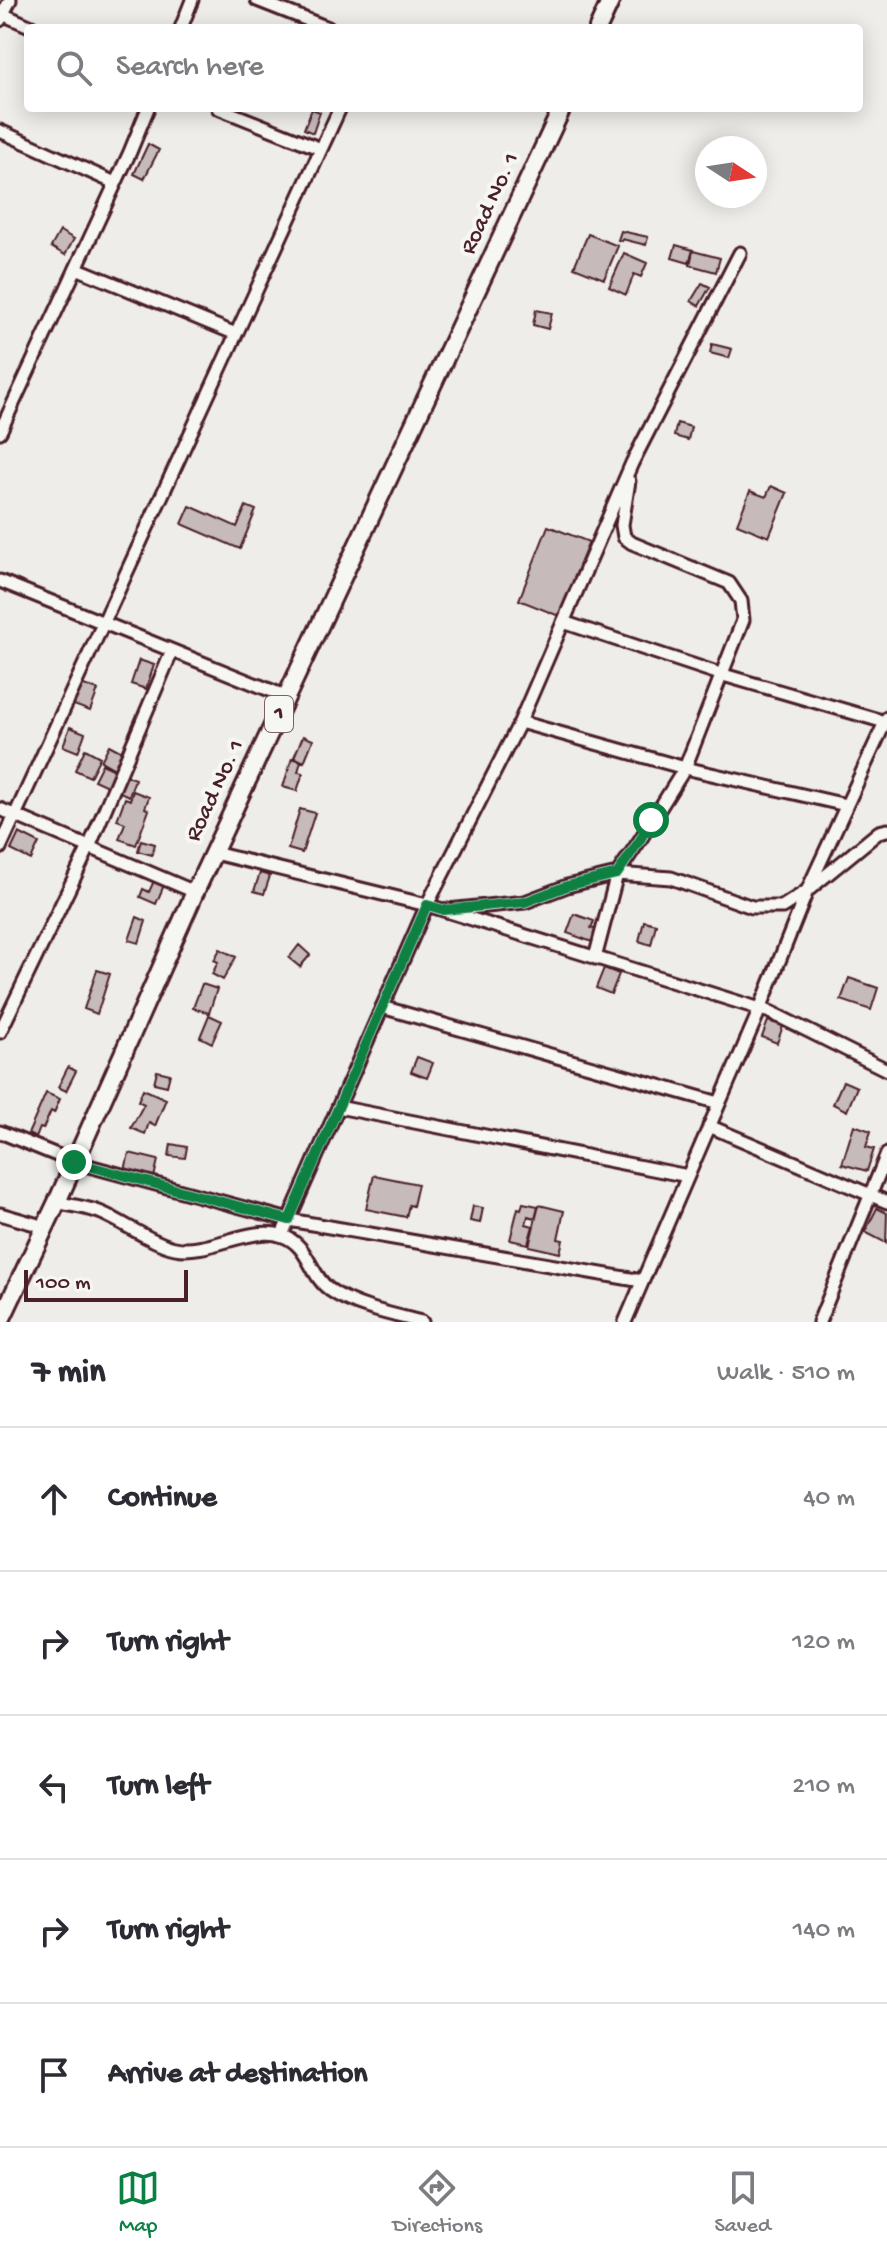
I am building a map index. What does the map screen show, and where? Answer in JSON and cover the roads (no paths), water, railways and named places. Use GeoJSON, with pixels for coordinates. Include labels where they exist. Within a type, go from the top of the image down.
{"type":"FeatureCollection","features":[{"type":"Feature","properties":{"kind":"highway"},"geometry":{"type":"LineString","coordinates":[[600,24],[611,0]]}},
{"type":"Feature","properties":{"kind":"highway","name":"Road No. 1"},"geometry":{"type":"LineString","coordinates":[[2,1315],[57,1202],[195,892],[560,112]]}},
{"type":"Feature","properties":{"kind":"street"},"geometry":{"type":"LineString","coordinates":[[10,0],[1,16],[24,24]]}},
{"type":"Feature","properties":{"kind":"street"},"geometry":{"type":"LineString","coordinates":[[183,24],[192,0]]}},
{"type":"Feature","properties":{"kind":"street"},"geometry":{"type":"LineString","coordinates":[[257,0],[318,24]]}},
{"type":"Feature","properties":{"kind":"street"},"geometry":{"type":"LineString","coordinates":[[0,432],[146,112]]}},
{"type":"Feature","properties":{"kind":"street"},"geometry":{"type":"LineString","coordinates":[[228,112],[321,149]]}},
{"type":"Feature","properties":{"kind":"street"},"geometry":{"type":"LineString","coordinates":[[0,848],[338,112]]}},
{"type":"Feature","properties":{"kind":"street"},"geometry":{"type":"LineString","coordinates":[[0,131],[115,183]]}},
{"type":"Feature","properties":{"kind":"street"},"geometry":{"type":"LineString","coordinates":[[282,1235],[427,905],[520,722],[632,463],[740,253]]}},
{"type":"Feature","properties":{"kind":"street"},"geometry":{"type":"LineString","coordinates":[[76,268],[236,334]]}},
{"type":"Feature","properties":{"kind":"street"},"geometry":{"type":"LineString","coordinates":[[595,958],[617,874],[685,768],[743,620],[741,601],[729,583],[624,537],[622,525],[632,463]]}},
{"type":"Feature","properties":{"kind":"street"},"geometry":{"type":"LineString","coordinates":[[0,581],[287,697]]}},
{"type":"Feature","properties":{"kind":"street"},"geometry":{"type":"LineString","coordinates":[[563,622],[720,674],[886,720],[807,891],[760,1009],[625,1322]]}},
{"type":"Feature","properties":{"kind":"street"},"geometry":{"type":"LineString","coordinates":[[0,1032],[89,847],[172,651]]}},
{"type":"Feature","properties":{"kind":"street"},"geometry":{"type":"LineString","coordinates":[[520,722],[685,768],[846,805]]}},
{"type":"Feature","properties":{"kind":"street"},"geometry":{"type":"LineString","coordinates":[[0,809],[195,892]]}},
{"type":"Feature","properties":{"kind":"street"},"geometry":{"type":"LineString","coordinates":[[444,910],[525,902],[567,886],[617,874],[671,878],[752,907],[782,907],[807,891],[879,832],[887,830]]}},
{"type":"Feature","properties":{"kind":"street"},"geometry":{"type":"LineString","coordinates":[[214,853],[427,905],[770,1012],[887,1070]]}},
{"type":"Feature","properties":{"kind":"street"},"geometry":{"type":"LineString","coordinates":[[382,1007],[719,1103]]}},
{"type":"Feature","properties":{"kind":"street"},"geometry":{"type":"LineString","coordinates":[[338,1107],[688,1176]]}},
{"type":"Feature","properties":{"kind":"street"},"geometry":{"type":"LineString","coordinates":[[709,1126],[887,1202]]}},
{"type":"Feature","properties":{"kind":"street"},"geometry":{"type":"LineString","coordinates":[[0,1132],[74,1162],[289,1220],[642,1281]]}},
{"type":"Feature","properties":{"kind":"street"},"geometry":{"type":"LineString","coordinates":[[819,1322],[887,1154]]}},
{"type":"Feature","properties":{"kind":"street"},"geometry":{"type":"LineString","coordinates":[[57,1202],[101,1212],[176,1249],[268,1232],[282,1235],[306,1255],[330,1291],[370,1309],[422,1322]]}},
{"type":"Feature","properties":{"kind":"street"},"geometry":{"type":"LineString","coordinates":[[0,1214],[45,1227]]}}]}
